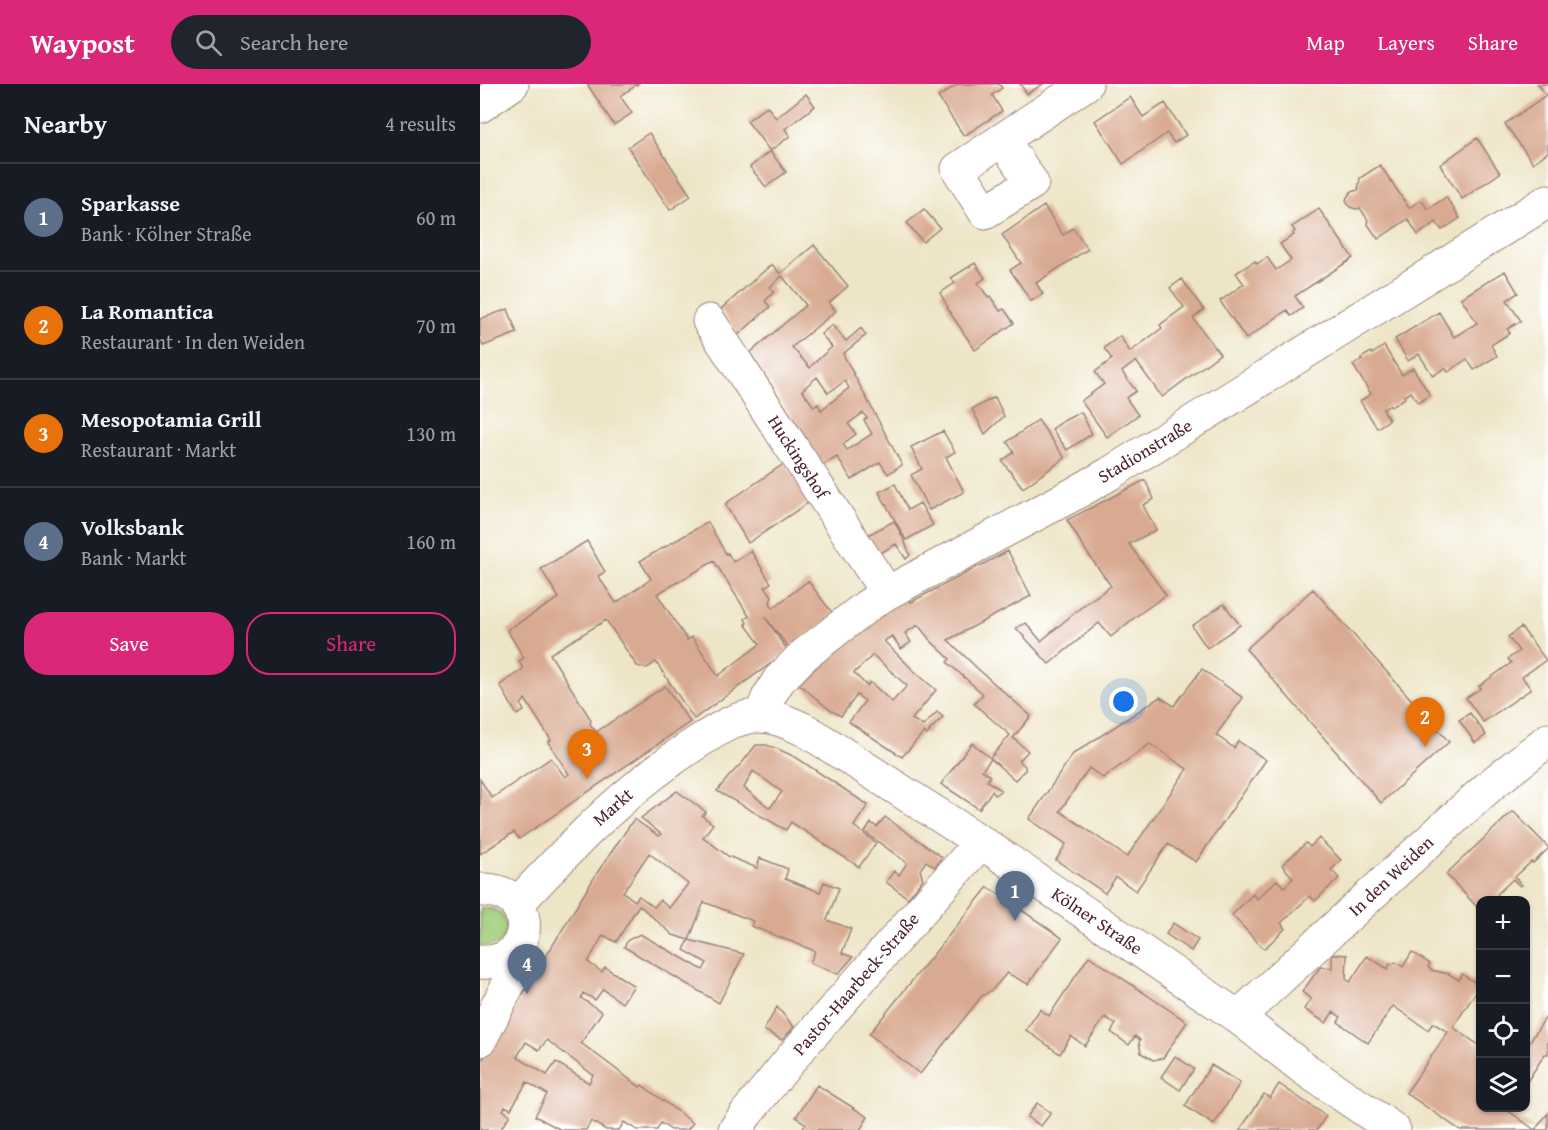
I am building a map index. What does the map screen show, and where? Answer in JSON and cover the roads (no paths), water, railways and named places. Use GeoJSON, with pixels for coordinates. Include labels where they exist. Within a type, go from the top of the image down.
{"type":"FeatureCollection","features":[{"type":"Feature","properties":{"kind":"street"},"geometry":{"type":"LineString","coordinates":[[480,106],[512,84]]}},
{"type":"Feature","properties":{"kind":"street"},"geometry":{"type":"LineString","coordinates":[[1003,140],[1086,84]]}},
{"type":"Feature","properties":{"kind":"street","name":"Stadionstraße"},"geometry":{"type":"LineString","coordinates":[[761,716],[772,690],[791,668],[827,637],[887,593],[1109,474],[1548,201]]}},
{"type":"Feature","properties":{"kind":"street","name":"Huckingshof"},"geometry":{"type":"LineString","coordinates":[[710,321],[887,593]]}},
{"type":"Feature","properties":{"kind":"street","name":"Kölner Straße"},"geometry":{"type":"LineString","coordinates":[[723,727],[741,719],[761,716],[783,720],[807,731],[981,842],[1238,1017],[1303,1068],[1394,1130]]}},
{"type":"Feature","properties":{"kind":"street","name":"Markt"},"geometry":{"type":"LineString","coordinates":[[517,904],[584,832],[621,799],[667,764],[723,727]]}},
{"type":"Feature","properties":{"kind":"street","name":"In den Weiden"},"geometry":{"type":"LineString","coordinates":[[1238,1017],[1464,809],[1523,758],[1548,740]]}},
{"type":"Feature","properties":{"kind":"street","name":"Pastor-Haarbeck-Straße"},"geometry":{"type":"LineString","coordinates":[[735,1130],[799,1049],[981,842]]}},
{"type":"Feature","properties":{"kind":"street"},"geometry":{"type":"LineString","coordinates":[[480,890],[490,889],[509,896],[517,904],[524,927],[522,939],[515,950],[493,960],[510,981],[480,1040]]}},
{"type":"Feature","properties":{"kind":"place","name":"La Romantica"},"geometry":{"type":"Point","coordinates":[1425,747]}},
{"type":"Feature","properties":{"kind":"place","name":"Mesopotamia Grill"},"geometry":{"type":"Point","coordinates":[587,779]}},
{"type":"Feature","properties":{"kind":"place","name":"Sparkasse"},"geometry":{"type":"Point","coordinates":[1015,921]}},
{"type":"Feature","properties":{"kind":"place","name":"Volksbank"},"geometry":{"type":"Point","coordinates":[527,994]}}]}
